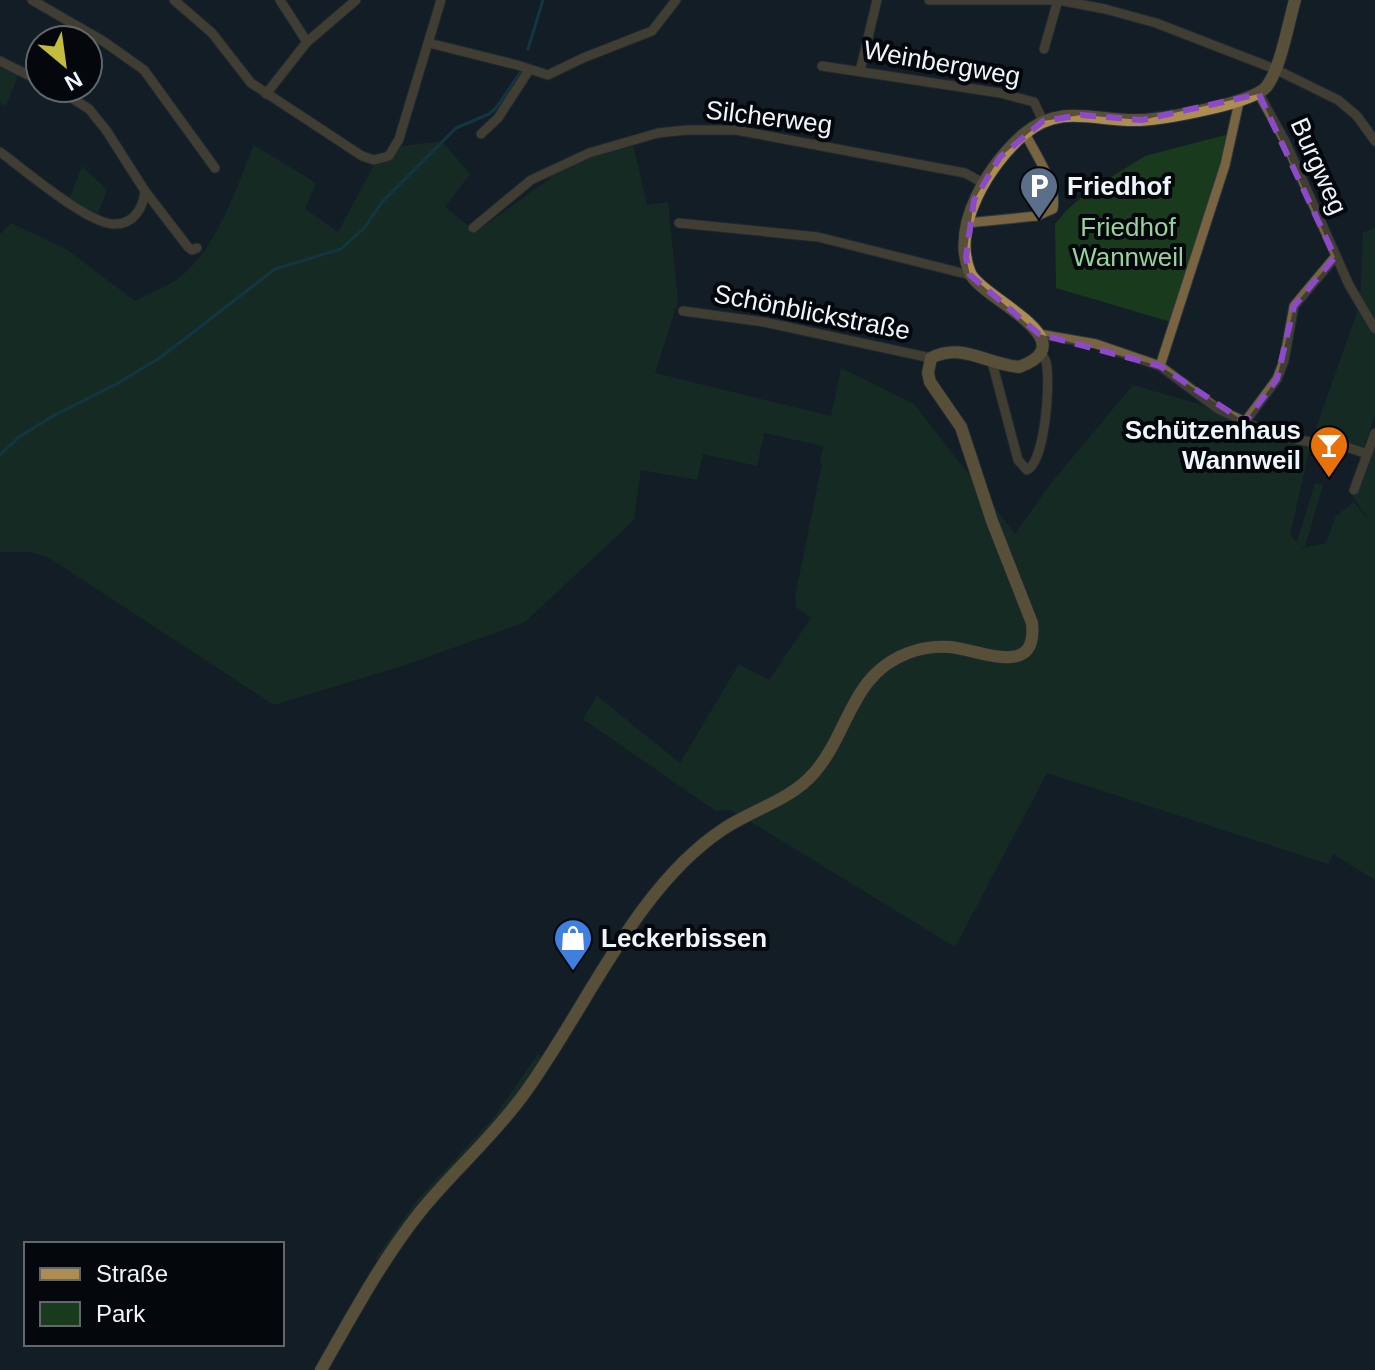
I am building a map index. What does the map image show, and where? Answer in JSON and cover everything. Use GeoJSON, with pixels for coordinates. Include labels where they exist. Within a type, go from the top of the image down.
{"type":"FeatureCollection","features":[{"type":"Feature","properties":{"kind":"street"},"geometry":{"type":"LineString","coordinates":[[32,0],[103,41],[144,70],[215,168]]}},
{"type":"Feature","properties":{"kind":"street"},"geometry":{"type":"LineString","coordinates":[[174,0],[212,33],[251,83],[362,156],[381,160],[394,151],[399,139],[441,0]]}},
{"type":"Feature","properties":{"kind":"street"},"geometry":{"type":"LineString","coordinates":[[280,0],[307,42]]}},
{"type":"Feature","properties":{"kind":"street"},"geometry":{"type":"LineString","coordinates":[[429,43],[548,75],[652,31],[676,0]]}},
{"type":"Feature","properties":{"kind":"street"},"geometry":{"type":"LineString","coordinates":[[860,71],[877,0]]}},
{"type":"Feature","properties":{"kind":"street"},"geometry":{"type":"LineString","coordinates":[[929,0],[1058,0],[1156,23],[1275,69],[1338,100],[1357,116],[1375,141]]}},
{"type":"Feature","properties":{"kind":"street"},"geometry":{"type":"LineString","coordinates":[[1044,49],[1058,0]]}},
{"type":"Feature","properties":{"kind":"street"},"geometry":{"type":"LineString","coordinates":[[970,275],[965,248],[967,223],[974,200],[1000,157],[1025,133],[1043,121],[1068,115],[1142,120],[1239,102],[1259,94],[1275,69],[1295,0]]}},
{"type":"Feature","properties":{"kind":"street"},"geometry":{"type":"LineString","coordinates":[[266,94],[307,42],[350,2]]}},
{"type":"Feature","properties":{"kind":"street"},"geometry":{"type":"LineString","coordinates":[[0,61],[24,73]]}},
{"type":"Feature","properties":{"kind":"street","name":"Weinbergweg"},"geometry":{"type":"LineString","coordinates":[[822,66],[1000,93],[1034,102],[1043,121]]}},
{"type":"Feature","properties":{"kind":"street"},"geometry":{"type":"LineString","coordinates":[[481,134],[498,118],[529,70]]}},
{"type":"Feature","properties":{"kind":"street","name":"Burgweg"},"geometry":{"type":"LineString","coordinates":[[1259,94],[1286,143],[1335,257],[1375,329]]}},
{"type":"Feature","properties":{"kind":"street"},"geometry":{"type":"LineString","coordinates":[[1160,366],[1222,177],[1239,102]]}},
{"type":"Feature","properties":{"kind":"street"},"geometry":{"type":"LineString","coordinates":[[81,104],[106,130],[145,191],[188,247],[192,250],[197,248]]}},
{"type":"Feature","properties":{"kind":"street","name":"Silcherweg"},"geometry":{"type":"LineString","coordinates":[[473,228],[531,180],[589,153],[658,133],[687,130],[736,130],[801,141],[965,173],[985,184]]}},
{"type":"Feature","properties":{"kind":"street"},"geometry":{"type":"LineString","coordinates":[[967,223],[1037,216],[1053,209],[1055,204],[1051,187],[1025,133]]}},
{"type":"Feature","properties":{"kind":"street"},"geometry":{"type":"LineString","coordinates":[[0,152],[74,207],[100,221],[115,225],[132,219],[143,206],[145,191]]}},
{"type":"Feature","properties":{"kind":"street"},"geometry":{"type":"LineString","coordinates":[[321,1370],[382,1264],[400,1239],[445,1184],[503,1122],[547,1061],[652,898],[698,848],[721,830],[799,787],[813,775],[826,757],[861,689],[874,673],[891,661],[929,648],[949,647],[1011,659],[1030,645],[1032,623],[992,521],[961,427],[930,382],[928,373],[931,358],[955,350],[1019,367],[1030,363],[1040,351],[1039,334],[1029,322],[970,275],[818,237],[679,223]]}},
{"type":"Feature","properties":{"kind":"street"},"geometry":{"type":"LineString","coordinates":[[1245,422],[1277,379],[1284,361],[1294,306],[1335,257]]}},
{"type":"Feature","properties":{"kind":"street","name":"Schönblickstraße"},"geometry":{"type":"LineString","coordinates":[[683,311],[764,322],[931,358]]}},
{"type":"Feature","properties":{"kind":"street"},"geometry":{"type":"LineString","coordinates":[[1039,334],[1096,344],[1160,366],[1218,409],[1271,434],[1310,442],[1335,443],[1367,454]]}},
{"type":"Feature","properties":{"kind":"street"},"geometry":{"type":"LineString","coordinates":[[992,362],[1018,460],[1027,470],[1036,463],[1046,418],[1046,362],[1040,351]]}},
{"type":"Feature","properties":{"kind":"street"},"geometry":{"type":"LineString","coordinates":[[1354,490],[1375,433]]}},
{"type":"Feature","properties":{"kind":"highlighted area"},"geometry":{"type":"Polygon","coordinates":[[[1259,94],[1335,257],[1294,306],[1277,379],[1245,422],[1160,366],[1039,334],[970,275],[966,257],[974,200],[1000,157],[1043,121],[1081,115],[1142,120],[1259,94]]]}},
{"type":"Feature","properties":{"kind":"green space"},"geometry":{"type":"Polygon","coordinates":[[[0,67],[18,76],[6,106],[0,103],[0,67]]]}},
{"type":"Feature","properties":{"kind":"green space","name":"Friedhof Wannweil"},"geometry":{"type":"Polygon","coordinates":[[[1229,134],[1225,157],[1171,322],[1056,288],[1055,224],[1087,192],[1145,156],[1229,134]]]}},
{"type":"Feature","properties":{"kind":"green space"},"geometry":{"type":"Polygon","coordinates":[[[632,140],[647,205],[668,202],[678,301],[655,373],[831,416],[841,368],[914,404],[1015,534],[1051,483],[1133,385],[1216,409],[1310,447],[1290,535],[1297,542],[1315,483],[1323,485],[1305,547],[1301,546],[1303,548],[1326,543],[1336,516],[1354,502],[1372,524],[1353,497],[1375,433],[1375,880],[1333,854],[1328,864],[1047,773],[955,947],[743,817],[730,810],[716,811],[583,719],[597,696],[680,763],[739,664],[769,680],[811,618],[796,607],[795,597],[823,446],[764,433],[757,466],[703,454],[697,480],[641,470],[634,520],[525,622],[405,665],[274,705],[51,559],[31,552],[0,552],[0,234],[11,223],[66,249],[135,301],[180,277],[205,250],[233,198],[254,145],[316,183],[305,209],[338,232],[380,154],[401,146],[442,141],[470,174],[445,207],[476,232],[567,166],[632,140]]]}},
{"type":"Feature","properties":{"kind":"green space"},"geometry":{"type":"Polygon","coordinates":[[[82,166],[107,190],[97,215],[69,200],[82,166]]]}},
{"type":"Feature","properties":{"kind":"green space"},"geometry":{"type":"Polygon","coordinates":[[[1375,227],[1375,416],[1363,448],[1311,442],[1360,304],[1363,233],[1375,227]]]}},
{"type":"Feature","properties":{"kind":"green space"},"geometry":{"type":"Polygon","coordinates":[[[538,1054],[547,1061],[382,1264],[375,1259],[417,1200],[494,1117],[538,1054]]]}},
{"type":"Feature","properties":{"kind":"waterway"},"geometry":{"type":"LineString","coordinates":[[528,49],[543,0]]}},
{"type":"Feature","properties":{"kind":"waterway"},"geometry":{"type":"LineString","coordinates":[[0,455],[19,437],[53,416],[161,357],[275,269],[341,249],[364,228],[383,201],[456,128],[496,108],[520,73]]}},
{"type":"Feature","properties":{"kind":"place","name":"Friedhof"},"geometry":{"type":"Point","coordinates":[1039,220]}},
{"type":"Feature","properties":{"kind":"place","name":"Schützenhaus Wannweil"},"geometry":{"type":"Point","coordinates":[1329,479]}},
{"type":"Feature","properties":{"kind":"place","name":"Leckerbissen"},"geometry":{"type":"Point","coordinates":[573,972]}}]}
